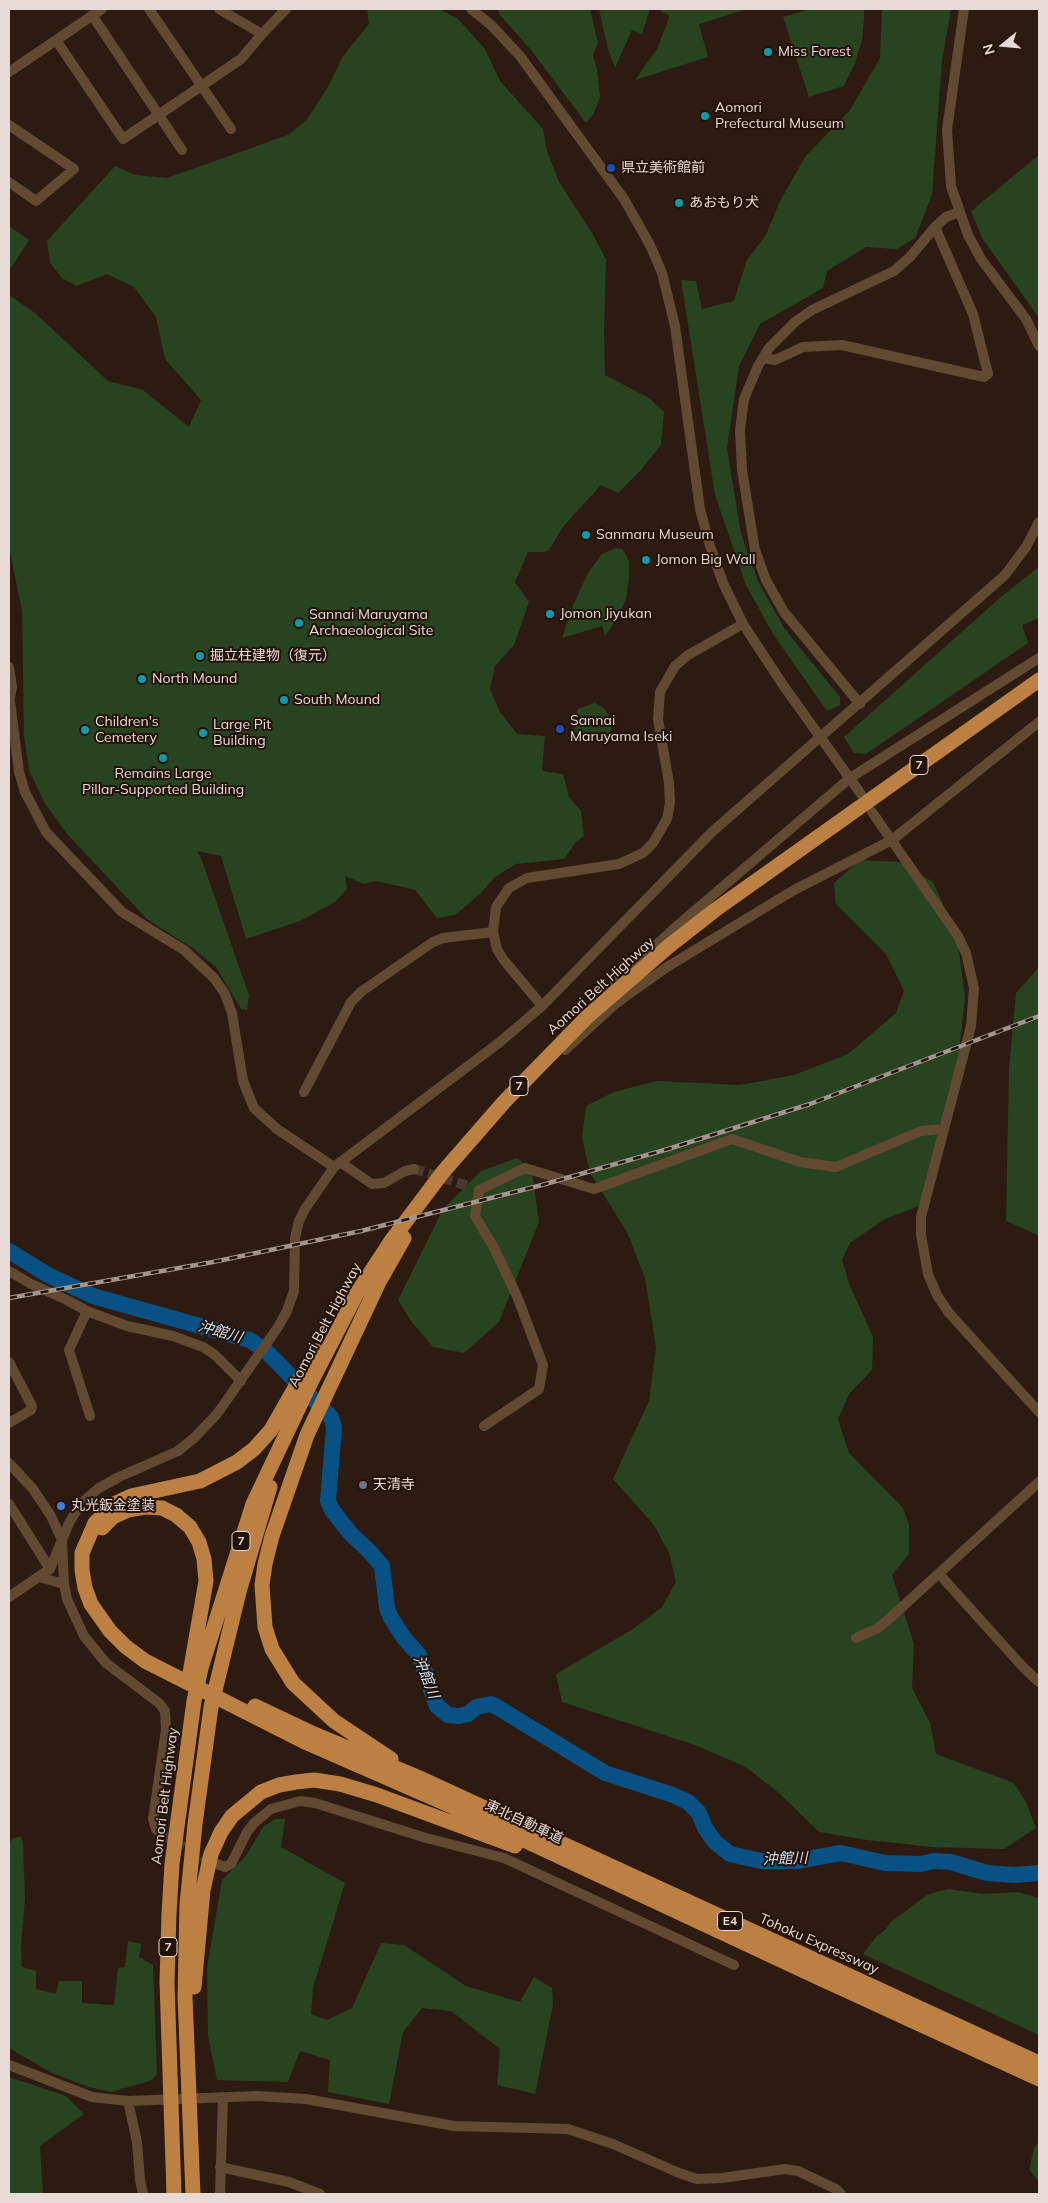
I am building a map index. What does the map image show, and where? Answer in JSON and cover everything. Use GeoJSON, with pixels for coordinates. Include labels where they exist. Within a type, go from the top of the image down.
{"type":"FeatureCollection","features":[{"type":"Feature","properties":{"kind":"highway","name":"Aomori Belt Highway"},"geometry":{"type":"LineString","coordinates":[[289,1414],[306,1380],[357,1293],[391,1241],[438,1178],[504,1102],[588,1016],[669,946],[723,904],[1039,680]]}},
{"type":"Feature","properties":{"kind":"highway"},"geometry":{"type":"LineString","coordinates":[[419,1785],[326,1715],[293,1683],[272,1649],[265,1627],[262,1605],[265,1564],[288,1485],[307,1435],[379,1282],[438,1178]]}},
{"type":"Feature","properties":{"kind":"highway"},"geometry":{"type":"LineString","coordinates":[[289,1414],[254,1449],[237,1462],[200,1481],[131,1496],[116,1503],[104,1513],[95,1522],[82,1553],[82,1570],[86,1588],[92,1604],[106,1625],[125,1646],[145,1661],[307,1744],[419,1785]]}},
{"type":"Feature","properties":{"kind":"highway","name":"7"},"geometry":{"type":"LineString","coordinates":[[196,1666],[253,1504],[289,1414]]}},
{"type":"Feature","properties":{"kind":"highway","name":"7"},"geometry":{"type":"LineString","coordinates":[[194,2194],[185,1997],[187,1904],[201,1772],[218,1673],[289,1414]]}},
{"type":"Feature","properties":{"kind":"highway"},"geometry":{"type":"LineString","coordinates":[[196,1666],[206,1581],[204,1559],[199,1542],[190,1527],[176,1515],[162,1508],[145,1507],[128,1510],[113,1517],[100,1530],[93,1547],[90,1564],[93,1585],[101,1604],[123,1633],[148,1651],[182,1670],[419,1785]]}},
{"type":"Feature","properties":{"kind":"highway","name":"Aomori Belt Highway"},"geometry":{"type":"LineString","coordinates":[[174,2194],[167,1982],[172,1864],[179,1826],[184,1768],[183,1729],[196,1666]]}},
{"type":"Feature","properties":{"kind":"highway"},"geometry":{"type":"LineString","coordinates":[[188,2068],[202,1890],[211,1854],[232,1816],[246,1803],[279,1785],[305,1781],[340,1784],[437,1816],[617,1884]]}},
{"type":"Feature","properties":{"kind":"highway","name":"東北自動車道"},"geometry":{"type":"LineString","coordinates":[[419,1785],[617,1884]]}},
{"type":"Feature","properties":{"kind":"highway","name":"Tohoku Expressway"},"geometry":{"type":"LineString","coordinates":[[419,1785],[1039,2063]]}},
{"type":"Feature","properties":{"kind":"highway","name":"Tohoku Expressway"},"geometry":{"type":"LineString","coordinates":[[617,1884],[1039,2079]]}},
{"type":"Feature","properties":{"kind":"street"},"geometry":{"type":"LineString","coordinates":[[9,72],[102,9]]}},
{"type":"Feature","properties":{"kind":"street"},"geometry":{"type":"LineString","coordinates":[[150,9],[231,129]]}},
{"type":"Feature","properties":{"kind":"street"},"geometry":{"type":"LineString","coordinates":[[219,9],[262,34]]}},
{"type":"Feature","properties":{"kind":"street"},"geometry":{"type":"LineString","coordinates":[[56,40],[123,139],[241,60],[286,9]]}},
{"type":"Feature","properties":{"kind":"street"},"geometry":{"type":"LineString","coordinates":[[471,9],[491,25],[520,56],[624,199],[640,226],[662,273],[675,326],[700,509],[723,583],[742,624],[861,794]]}},
{"type":"Feature","properties":{"kind":"street"},"geometry":{"type":"LineString","coordinates":[[964,9],[947,130],[951,186],[958,212],[981,259],[1026,319],[1039,346]]}},
{"type":"Feature","properties":{"kind":"street"},"geometry":{"type":"LineString","coordinates":[[92,15],[182,150]]}},
{"type":"Feature","properties":{"kind":"street"},"geometry":{"type":"LineString","coordinates":[[9,125],[74,169],[36,201],[9,182]]}},
{"type":"Feature","properties":{"kind":"street"},"geometry":{"type":"LineString","coordinates":[[860,704],[784,612],[766,580],[755,550],[742,470],[740,430],[744,399],[769,348],[795,322],[812,310],[894,271],[910,257],[935,226],[946,217],[958,212]]}},
{"type":"Feature","properties":{"kind":"street"},"geometry":{"type":"LineString","coordinates":[[763,358],[775,360],[803,347],[842,345],[984,377],[988,374],[974,314],[935,226]]}},
{"type":"Feature","properties":{"kind":"street"},"geometry":{"type":"LineString","coordinates":[[9,1597],[50,1569],[76,1510],[87,1498],[99,1488],[119,1477],[178,1451],[194,1438],[217,1414],[278,1327],[294,1291],[296,1238],[299,1221],[304,1209],[337,1164],[500,1042],[542,1006],[712,832],[1005,575],[1026,547],[1039,522]]}},
{"type":"Feature","properties":{"kind":"street"},"geometry":{"type":"LineString","coordinates":[[542,1006],[497,949],[493,932],[496,906],[508,888],[527,878],[619,864],[643,853],[653,843],[667,819],[670,803],[669,783],[658,719],[660,692],[676,666],[688,655],[742,624]]}},
{"type":"Feature","properties":{"kind":"street"},"geometry":{"type":"LineString","coordinates":[[588,1016],[616,982],[678,925],[850,778],[1039,658]]}},
{"type":"Feature","properties":{"kind":"street"},"geometry":{"type":"LineString","coordinates":[[9,667],[12,687],[9,702],[13,712],[19,772],[25,792],[46,832],[122,912],[184,950],[214,978],[225,994],[232,1013],[237,1034],[243,1081],[254,1108],[277,1130],[372,1184],[384,1183],[405,1170],[414,1169]]}},
{"type":"Feature","properties":{"kind":"street"},"geometry":{"type":"LineString","coordinates":[[504,1102],[528,1086],[615,1004],[667,967],[794,890],[892,840],[1039,722]]}},
{"type":"Feature","properties":{"kind":"street"},"geometry":{"type":"LineString","coordinates":[[872,812],[958,936],[971,969],[974,988],[971,1026],[921,1217],[921,1235],[928,1274],[937,1295],[949,1313],[1039,1412]]}},
{"type":"Feature","properties":{"kind":"street"},"geometry":{"type":"LineString","coordinates":[[304,1092],[351,1002],[362,991],[433,942],[443,938],[493,932]]}},
{"type":"Feature","properties":{"kind":"street"},"geometry":{"type":"LineString","coordinates":[[468,1186],[479,1190],[525,1168],[594,1189],[732,1139],[800,1162],[836,1166],[921,1131],[944,1129]]}},
{"type":"Feature","properties":{"kind":"street"},"geometry":{"type":"LineString","coordinates":[[479,1190],[475,1216],[493,1246],[517,1296],[543,1365],[539,1389],[484,1426]]}},
{"type":"Feature","properties":{"kind":"street"},"geometry":{"type":"LineString","coordinates":[[9,1271],[31,1284],[87,1311],[127,1326],[173,1336],[203,1347],[244,1377]]}},
{"type":"Feature","properties":{"kind":"street"},"geometry":{"type":"LineString","coordinates":[[87,1311],[70,1350],[90,1416]]}},
{"type":"Feature","properties":{"kind":"street"},"geometry":{"type":"LineString","coordinates":[[9,1362],[32,1406],[31,1410],[9,1423]]}},
{"type":"Feature","properties":{"kind":"street"},"geometry":{"type":"LineString","coordinates":[[9,1463],[33,1489],[51,1516],[62,1540],[64,1584],[74,1617],[94,1650],[119,1674],[159,1703],[165,1711],[166,1729],[153,1819],[156,1829],[162,1835]]}},
{"type":"Feature","properties":{"kind":"street"},"geometry":{"type":"LineString","coordinates":[[856,1638],[878,1628],[1039,1482]]}},
{"type":"Feature","properties":{"kind":"street"},"geometry":{"type":"LineString","coordinates":[[9,1504],[50,1569]]}},
{"type":"Feature","properties":{"kind":"street"},"geometry":{"type":"LineString","coordinates":[[939,1574],[1023,1667],[1039,1682]]}},
{"type":"Feature","properties":{"kind":"street"},"geometry":{"type":"LineString","coordinates":[[39,1577],[64,1584]]}},
{"type":"Feature","properties":{"kind":"street"},"geometry":{"type":"LineString","coordinates":[[218,1864],[225,1867],[231,1864],[247,1832],[254,1823],[272,1810],[300,1802],[316,1803],[426,1838],[504,1858],[734,1965]]}},
{"type":"Feature","properties":{"kind":"street"},"geometry":{"type":"LineString","coordinates":[[9,2065],[92,2097],[133,2101],[257,2096],[306,2099],[454,2126],[540,2127],[568,2130],[613,2144],[697,2179],[722,2178],[785,2169],[798,2171],[836,2189],[841,2194]]}},
{"type":"Feature","properties":{"kind":"street"},"geometry":{"type":"LineString","coordinates":[[219,2098],[220,2194]]}},
{"type":"Feature","properties":{"kind":"street"},"geometry":{"type":"LineString","coordinates":[[133,2101],[143,2194]]}},
{"type":"Feature","properties":{"kind":"street"},"geometry":{"type":"LineString","coordinates":[[220,2168],[289,2182],[320,2194]]}},
{"type":"Feature","properties":{"kind":"green space"},"geometry":{"type":"Polygon","coordinates":[[[367,9],[439,9],[458,19],[485,49],[500,81],[543,129],[547,151],[559,182],[592,233],[606,259],[605,375],[649,398],[664,412],[661,445],[640,471],[618,493],[601,485],[562,528],[549,550],[544,552],[528,552],[515,582],[529,602],[514,645],[495,666],[490,689],[500,712],[517,734],[545,736],[542,771],[563,774],[569,797],[581,811],[584,836],[576,842],[564,859],[516,864],[495,877],[480,894],[455,915],[437,918],[415,890],[376,881],[364,884],[345,876],[347,889],[335,902],[300,921],[246,939],[221,856],[197,851],[249,995],[247,1010],[241,1009],[216,967],[194,949],[147,919],[67,834],[44,802],[29,770],[24,736],[22,611],[9,547],[9,295],[35,313],[108,381],[143,390],[189,427],[201,400],[165,359],[156,317],[134,287],[107,274],[76,286],[62,278],[50,263],[47,241],[115,166],[135,175],[167,178],[288,135],[306,121],[329,85],[343,56],[369,24],[367,9]]]}},
{"type":"Feature","properties":{"kind":"green space"},"geometry":{"type":"Polygon","coordinates":[[[498,9],[590,9],[598,43],[593,55],[597,69],[600,97],[594,113],[586,123],[531,50],[499,14],[498,9]]]}},
{"type":"Feature","properties":{"kind":"green space"},"geometry":{"type":"Polygon","coordinates":[[[599,9],[650,9],[642,34],[632,30],[615,68],[608,49],[599,9]]]}},
{"type":"Feature","properties":{"kind":"green space"},"geometry":{"type":"Polygon","coordinates":[[[661,9],[747,9],[699,24],[708,57],[635,80],[657,49],[668,21],[669,15],[661,12],[661,9]]]}},
{"type":"Feature","properties":{"kind":"green space"},"geometry":{"type":"Polygon","coordinates":[[[810,9],[864,9],[864,19],[862,40],[855,63],[844,86],[809,97],[783,17],[810,9]]]}},
{"type":"Feature","properties":{"kind":"green space"},"geometry":{"type":"Polygon","coordinates":[[[882,9],[951,9],[942,61],[932,195],[915,238],[897,249],[866,247],[827,271],[823,288],[760,324],[739,366],[727,448],[741,534],[758,581],[784,628],[840,697],[840,705],[827,711],[773,634],[746,585],[715,495],[681,280],[696,281],[702,309],[734,301],[747,260],[766,235],[779,203],[805,157],[850,110],[880,58],[882,9]]]}},
{"type":"Feature","properties":{"kind":"green space"},"geometry":{"type":"Polygon","coordinates":[[[1039,155],[1039,321],[1037,315],[982,238],[971,211],[1039,155]]]}},
{"type":"Feature","properties":{"kind":"green space"},"geometry":{"type":"Polygon","coordinates":[[[9,226],[29,240],[9,271],[9,226]]]}},
{"type":"Feature","properties":{"kind":"green space"},"geometry":{"type":"Polygon","coordinates":[[[616,548],[622,549],[629,562],[626,599],[618,617],[605,636],[602,626],[562,638],[571,610],[588,573],[602,554],[616,548]]]}},
{"type":"Feature","properties":{"kind":"green space"},"geometry":{"type":"Polygon","coordinates":[[[1039,567],[1039,618],[1022,625],[1028,643],[866,754],[854,753],[844,737],[1002,596],[1039,567]]]}},
{"type":"Feature","properties":{"kind":"green space"},"geometry":{"type":"Polygon","coordinates":[[[595,703],[604,708],[608,714],[613,723],[612,729],[606,736],[588,739],[575,731],[573,721],[578,709],[595,703]]]}},
{"type":"Feature","properties":{"kind":"green space"},"geometry":{"type":"Polygon","coordinates":[[[860,860],[900,862],[933,882],[958,943],[965,997],[956,1081],[919,1206],[885,1219],[850,1243],[842,1260],[850,1286],[873,1337],[872,1370],[849,1394],[838,1419],[849,1453],[903,1508],[909,1525],[909,1554],[892,1575],[914,1644],[912,1688],[930,1723],[936,1754],[1014,1783],[1026,1802],[1036,1828],[1004,1849],[932,1847],[867,1840],[819,1832],[780,1794],[746,1767],[695,1745],[562,1702],[556,1674],[633,1629],[662,1607],[676,1582],[669,1553],[654,1525],[613,1479],[649,1401],[656,1347],[645,1278],[627,1232],[590,1173],[582,1138],[586,1106],[614,1092],[656,1081],[740,1085],[794,1075],[848,1054],[896,1013],[904,991],[886,954],[836,904],[834,883],[860,860]]]}},
{"type":"Feature","properties":{"kind":"green space"},"geometry":{"type":"Polygon","coordinates":[[[1039,967],[1038,1235],[1006,1221],[1009,1068],[1016,993],[1039,967]]]}},
{"type":"Feature","properties":{"kind":"green space"},"geometry":{"type":"Polygon","coordinates":[[[517,1158],[532,1172],[539,1222],[499,1322],[464,1353],[433,1347],[411,1321],[398,1300],[443,1209],[481,1171],[517,1158]]]}},
{"type":"Feature","properties":{"kind":"green space"},"geometry":{"type":"Polygon","coordinates":[[[275,1819],[285,1819],[281,1847],[345,1883],[313,1988],[311,2014],[327,2020],[352,2008],[381,1943],[404,1945],[466,1986],[520,2002],[534,1977],[552,1988],[553,2005],[535,2094],[497,2085],[500,2049],[451,2011],[422,2008],[403,2032],[389,2104],[328,2092],[330,2060],[300,2051],[288,2082],[217,2080],[208,2036],[207,1968],[222,1880],[246,1856],[263,1827],[275,1819]]]}},
{"type":"Feature","properties":{"kind":"green space"},"geometry":{"type":"Polygon","coordinates":[[[20,1836],[23,1842],[25,1898],[21,1948],[22,1967],[36,1971],[36,1989],[56,1994],[59,1981],[82,1981],[82,2003],[114,2005],[118,1968],[125,1967],[128,1941],[141,1944],[139,1957],[153,1965],[157,2074],[150,2081],[111,2092],[89,2087],[50,2072],[9,2048],[9,1844],[12,1839],[20,1836]]]}},
{"type":"Feature","properties":{"kind":"green space"},"geometry":{"type":"Polygon","coordinates":[[[948,1889],[983,1894],[1019,1892],[1039,1898],[1039,2035],[863,1954],[891,1922],[927,1895],[948,1889]]]}},
{"type":"Feature","properties":{"kind":"green space"},"geometry":{"type":"Polygon","coordinates":[[[9,2077],[66,2096],[84,2114],[40,2146],[43,2194],[9,2194],[9,2077]]]}},
{"type":"Feature","properties":{"kind":"green space"},"geometry":{"type":"Polygon","coordinates":[[[1039,2141],[1039,2182],[1029,2170],[1034,2148],[1039,2141]]]}},
{"type":"Feature","properties":{"kind":"waterway","name":"沖館川"},"geometry":{"type":"LineString","coordinates":[[9,1251],[48,1275],[93,1296],[250,1340],[266,1351],[331,1417],[334,1427],[328,1501],[332,1510],[350,1533],[382,1566],[387,1608],[391,1618],[404,1638],[419,1655],[437,1706],[448,1715],[459,1716],[468,1714],[476,1707],[491,1704],[605,1773],[673,1795],[688,1802],[699,1813],[705,1828],[715,1842],[730,1854],[761,1861],[796,1861],[841,1853],[885,1863],[921,1864],[933,1861],[951,1862],[987,1873],[1014,1875],[1039,1873]]}},
{"type":"Feature","properties":{"kind":"tunnel"},"geometry":{"type":"LineString","coordinates":[[414,1169],[468,1186]]}},
{"type":"Feature","properties":{"kind":"tunnel"},"geometry":{"type":"LineString","coordinates":[[162,1835],[214,1863]]}},
{"type":"Feature","properties":{"kind":"railway"},"geometry":{"type":"LineString","coordinates":[[9,1298],[213,1262],[361,1231],[542,1185],[668,1149],[810,1104],[1039,1016]]}},
{"type":"Feature","properties":{"kind":"place","name":"Miss Forest"},"geometry":{"type":"Point","coordinates":[768,52]}},
{"type":"Feature","properties":{"kind":"place","name":"Aomori Prefectural Museum"},"geometry":{"type":"Point","coordinates":[705,116]}},
{"type":"Feature","properties":{"kind":"place","name":"県立美術館前"},"geometry":{"type":"Point","coordinates":[611,168]}},
{"type":"Feature","properties":{"kind":"place","name":"あおもり犬"},"geometry":{"type":"Point","coordinates":[679,203]}},
{"type":"Feature","properties":{"kind":"place","name":"Sanmaru Museum"},"geometry":{"type":"Point","coordinates":[586,535]}},
{"type":"Feature","properties":{"kind":"place","name":"Jomon Big Wall"},"geometry":{"type":"Point","coordinates":[646,560]}},
{"type":"Feature","properties":{"kind":"place","name":"Jomon Jiyukan"},"geometry":{"type":"Point","coordinates":[550,614]}},
{"type":"Feature","properties":{"kind":"place","name":"Sannai Maruyama Archaeological Site"},"geometry":{"type":"Point","coordinates":[299,623]}},
{"type":"Feature","properties":{"kind":"place","name":"掘立柱建物（復元）"},"geometry":{"type":"Point","coordinates":[200,656]}},
{"type":"Feature","properties":{"kind":"place","name":"North Mound"},"geometry":{"type":"Point","coordinates":[142,679]}},
{"type":"Feature","properties":{"kind":"place","name":"South Mound"},"geometry":{"type":"Point","coordinates":[284,700]}},
{"type":"Feature","properties":{"kind":"place","name":"Sannai Maruyama Iseki"},"geometry":{"type":"Point","coordinates":[560,729]}},
{"type":"Feature","properties":{"kind":"place","name":"Children's Cemetery"},"geometry":{"type":"Point","coordinates":[85,730]}},
{"type":"Feature","properties":{"kind":"place","name":"Large Pit Building"},"geometry":{"type":"Point","coordinates":[203,733]}},
{"type":"Feature","properties":{"kind":"place","name":"Remains Large Pillar-Supported Building"},"geometry":{"type":"Point","coordinates":[163,758]}},
{"type":"Feature","properties":{"kind":"place","name":"天清寺"},"geometry":{"type":"Point","coordinates":[363,1485]}},
{"type":"Feature","properties":{"kind":"place","name":"丸光鈑金塗装"},"geometry":{"type":"Point","coordinates":[61,1506]}}]}
